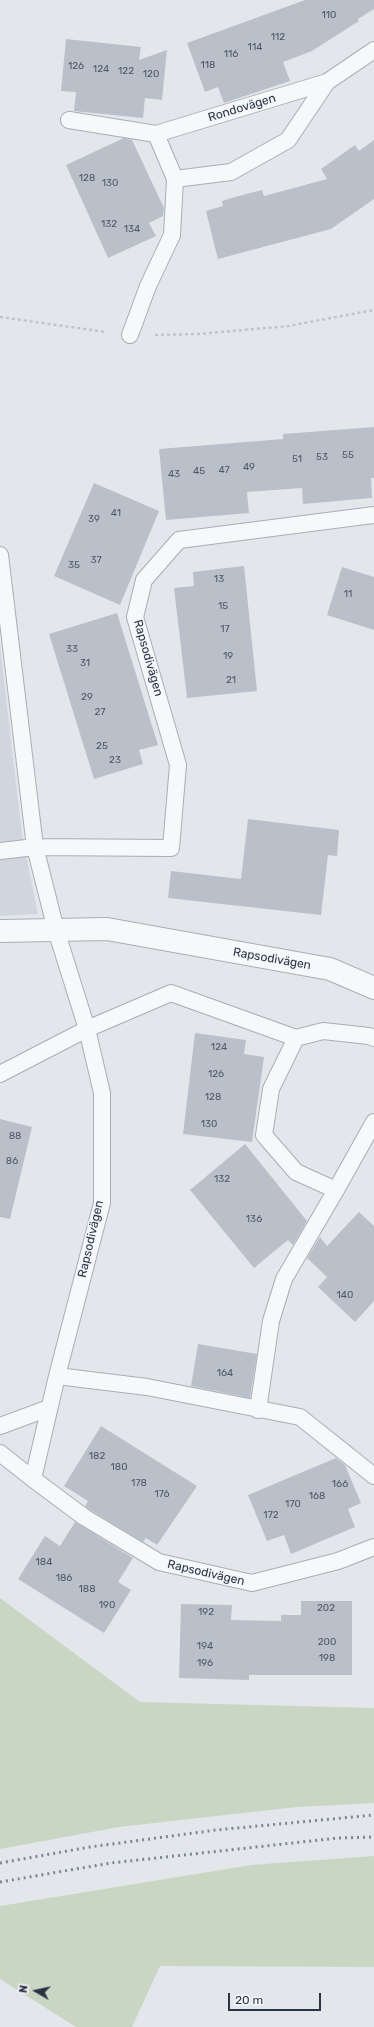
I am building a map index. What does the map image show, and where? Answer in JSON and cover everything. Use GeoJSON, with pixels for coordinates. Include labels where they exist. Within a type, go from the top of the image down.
{"type":"FeatureCollection","features":[{"type":"Feature","properties":{"kind":"street","name":"Rapsodivägen"},"geometry":{"type":"LineString","coordinates":[[0,931],[107,929],[330,969],[374,988]]}},
{"type":"Feature","properties":{"kind":"lane","name":"Rondovägen"},"geometry":{"type":"LineString","coordinates":[[69,120],[156,134],[327,82],[374,50]]}},
{"type":"Feature","properties":{"kind":"lane","name":"Rondovägen"},"geometry":{"type":"LineString","coordinates":[[174,179],[231,172],[288,140],[327,82]]}},
{"type":"Feature","properties":{"kind":"lane"},"geometry":{"type":"LineString","coordinates":[[130,335],[148,286],[172,235],[174,179],[156,134]]}},
{"type":"Feature","properties":{"kind":"lane","name":"Rapsodivägen"},"geometry":{"type":"LineString","coordinates":[[35,847],[171,848],[178,765],[135,617],[144,580],[179,540],[374,515]]}},
{"type":"Feature","properties":{"kind":"lane","name":"Rapsodivägen"},"geometry":{"type":"LineString","coordinates":[[0,555],[35,847],[56,930],[87,1029],[102,1093],[102,1203],[57,1376],[33,1479]]}},
{"type":"Feature","properties":{"kind":"lane"},"geometry":{"type":"LineString","coordinates":[[0,851],[35,847]]}},
{"type":"Feature","properties":{"kind":"lane"},"geometry":{"type":"LineString","coordinates":[[0,1074],[87,1029],[171,993],[296,1038],[324,1032],[369,1036],[374,1038]]}},
{"type":"Feature","properties":{"kind":"lane"},"geometry":{"type":"LineString","coordinates":[[296,1038],[271,1089],[264,1135],[296,1172],[336,1190]]}},
{"type":"Feature","properties":{"kind":"lane"},"geometry":{"type":"LineString","coordinates":[[258,1410],[271,1320],[284,1279],[374,1122]]}},
{"type":"Feature","properties":{"kind":"lane"},"geometry":{"type":"LineString","coordinates":[[57,1376],[147,1387],[258,1410],[300,1417],[374,1476]]}},
{"type":"Feature","properties":{"kind":"lane"},"geometry":{"type":"LineString","coordinates":[[0,1426],[49,1408]]}},
{"type":"Feature","properties":{"kind":"lane","name":"Rapsodivägen"},"geometry":{"type":"LineString","coordinates":[[0,1453],[84,1517],[160,1562],[252,1583],[338,1561],[374,1547]]}},
{"type":"Feature","properties":{"kind":"path"},"geometry":{"type":"LineString","coordinates":[[0,317],[130,335],[199,334],[288,326],[374,310]]}},
{"type":"Feature","properties":{"kind":"shaded area"},"geometry":{"type":"Polygon","coordinates":[[[0,645],[22,835],[38,914],[0,916],[0,645]]]}},
{"type":"Feature","properties":{"kind":"green space"},"geometry":{"type":"Polygon","coordinates":[[[0,1598],[140,1702],[374,1708],[374,1803],[297,1807],[119,1827],[0,1849],[0,1598]]]}},
{"type":"Feature","properties":{"kind":"green space"},"geometry":{"type":"Polygon","coordinates":[[[374,1856],[374,1967],[160,1966],[132,2027],[76,2027],[0,1979],[0,1906],[251,1865],[374,1856]]]}},
{"type":"Feature","properties":{"kind":"building"},"geometry":{"type":"Polygon","coordinates":[[[305,0],[374,0],[374,9],[358,19],[359,21],[312,51],[283,62],[290,81],[224,103],[218,87],[205,92],[187,43],[305,0]]]}},
{"type":"Feature","properties":{"kind":"building"},"geometry":{"type":"Polygon","coordinates":[[[66,39],[141,47],[139,60],[167,50],[162,100],[145,98],[143,118],[74,111],[76,92],[61,91],[66,39]]]}},
{"type":"Feature","properties":{"kind":"building"},"geometry":{"type":"Polygon","coordinates":[[[124,138],[132,140],[164,208],[163,216],[149,223],[156,236],[108,258],[66,165],[124,138]]]}},
{"type":"Feature","properties":{"kind":"building"},"geometry":{"type":"Polygon","coordinates":[[[374,140],[374,199],[331,229],[218,259],[206,211],[223,206],[222,201],[235,197],[262,190],[264,196],[327,179],[321,169],[355,145],[359,151],[374,140]]]}},
{"type":"Feature","properties":{"kind":"building"},"geometry":{"type":"Polygon","coordinates":[[[374,427],[374,478],[371,478],[372,498],[303,504],[302,488],[247,492],[249,513],[166,520],[159,449],[283,439],[283,434],[374,427]]]}},
{"type":"Feature","properties":{"kind":"building"},"geometry":{"type":"Polygon","coordinates":[[[94,483],[159,511],[120,605],[54,576],[94,483]]]}},
{"type":"Feature","properties":{"kind":"building"},"geometry":{"type":"Polygon","coordinates":[[[244,566],[257,691],[187,698],[174,588],[194,586],[193,572],[244,566]]]}},
{"type":"Feature","properties":{"kind":"building"},"geometry":{"type":"Polygon","coordinates":[[[342,567],[374,577],[374,630],[327,615],[342,567]]]}},
{"type":"Feature","properties":{"kind":"building"},"geometry":{"type":"Polygon","coordinates":[[[117,613],[158,745],[139,750],[143,764],[94,779],[49,634],[117,613]]]}},
{"type":"Feature","properties":{"kind":"building"},"geometry":{"type":"Polygon","coordinates":[[[248,819],[339,830],[337,856],[328,855],[321,915],[168,898],[171,871],[241,879],[248,819]]]}},
{"type":"Feature","properties":{"kind":"building"},"geometry":{"type":"Polygon","coordinates":[[[195,1033],[246,1040],[244,1054],[264,1057],[252,1142],[183,1134],[195,1033]]]}},
{"type":"Feature","properties":{"kind":"building"},"geometry":{"type":"Polygon","coordinates":[[[0,1119],[32,1127],[10,1219],[0,1217],[0,1119]]]}},
{"type":"Feature","properties":{"kind":"building"},"geometry":{"type":"Polygon","coordinates":[[[245,1144],[307,1221],[293,1245],[288,1240],[254,1268],[190,1190],[245,1144]]]}},
{"type":"Feature","properties":{"kind":"building"},"geometry":{"type":"Polygon","coordinates":[[[359,1212],[374,1226],[374,1301],[355,1322],[318,1287],[327,1277],[307,1258],[320,1237],[327,1246],[359,1212]]]}},
{"type":"Feature","properties":{"kind":"building"},"geometry":{"type":"Polygon","coordinates":[[[198,1344],[257,1354],[250,1398],[191,1386],[198,1344]]]}},
{"type":"Feature","properties":{"kind":"building"},"geometry":{"type":"Polygon","coordinates":[[[101,1426],[197,1486],[157,1545],[146,1538],[143,1542],[89,1509],[85,1506],[88,1501],[64,1486],[101,1426]]]}},
{"type":"Feature","properties":{"kind":"building"},"geometry":{"type":"Polygon","coordinates":[[[336,1458],[345,1465],[361,1503],[348,1509],[355,1527],[291,1554],[284,1535],[267,1541],[248,1495],[336,1458]]]}},
{"type":"Feature","properties":{"kind":"building"},"geometry":{"type":"Polygon","coordinates":[[[75,1522],[133,1558],[118,1582],[131,1590],[104,1633],[18,1579],[45,1536],[60,1546],[75,1522]]]}},
{"type":"Feature","properties":{"kind":"building"},"geometry":{"type":"Polygon","coordinates":[[[301,1601],[352,1601],[352,1675],[249,1675],[249,1680],[179,1678],[181,1604],[232,1605],[231,1620],[281,1621],[281,1615],[301,1615],[301,1601]]]}},
{"type":"Feature","properties":{"kind":"railway"},"geometry":{"type":"LineString","coordinates":[[0,1863],[90,1847],[216,1830],[374,1815]]}},
{"type":"Feature","properties":{"kind":"railway"},"geometry":{"type":"LineString","coordinates":[[0,1882],[111,1863],[338,1838],[374,1837]]}}]}
